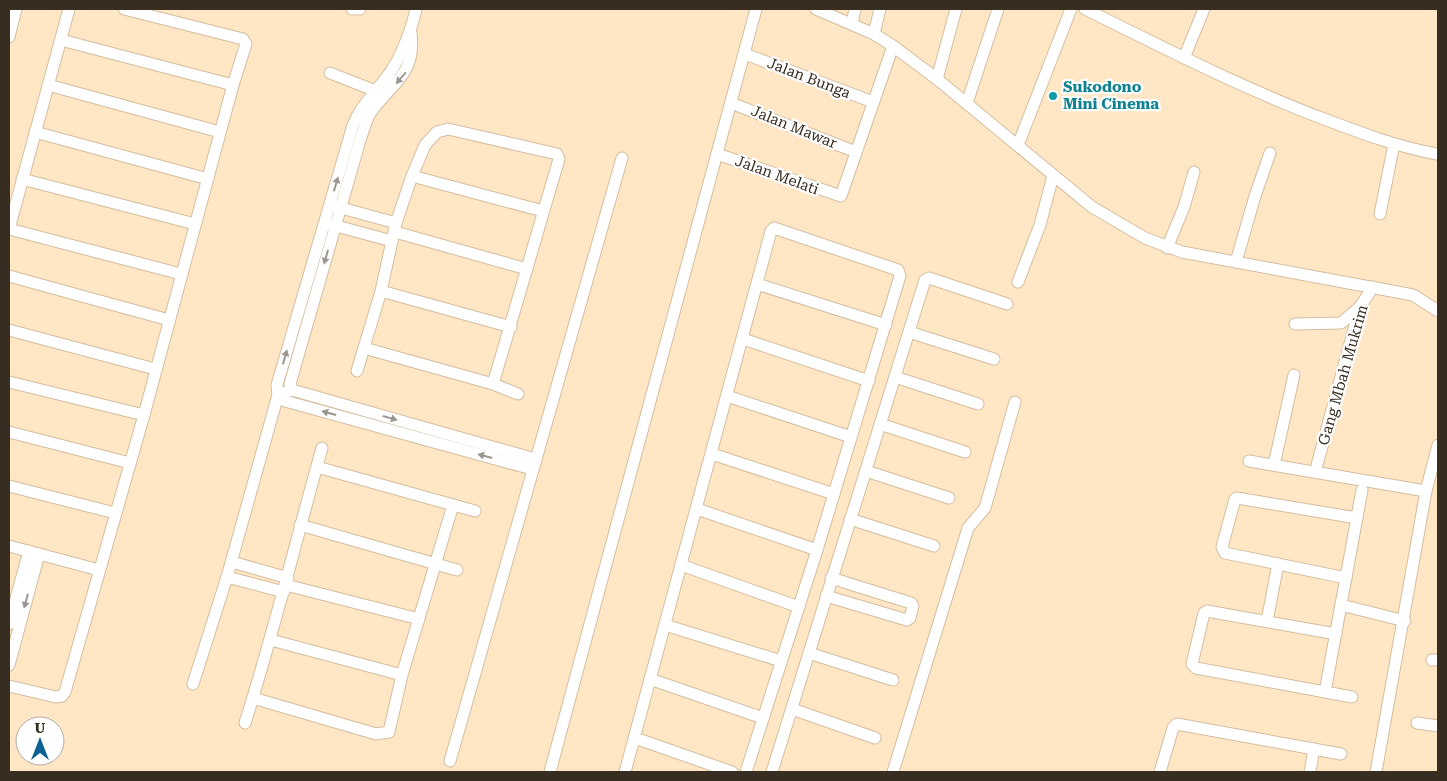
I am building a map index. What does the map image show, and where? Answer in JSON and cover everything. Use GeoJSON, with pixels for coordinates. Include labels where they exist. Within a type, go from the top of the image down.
{"type":"FeatureCollection","features":[{"type":"Feature","properties":{"kind":"street"},"geometry":{"type":"LineString","coordinates":[[9,37],[16,9]]}},
{"type":"Feature","properties":{"kind":"street"},"geometry":{"type":"LineString","coordinates":[[69,9],[9,229],[181,274]]}},
{"type":"Feature","properties":{"kind":"street"},"geometry":{"type":"LineString","coordinates":[[9,686],[56,697],[64,694],[144,416],[232,85],[246,44],[243,39],[124,9]]}},
{"type":"Feature","properties":{"kind":"street"},"geometry":{"type":"LineString","coordinates":[[352,9],[360,9]]}},
{"type":"Feature","properties":{"kind":"street"},"geometry":{"type":"LineString","coordinates":[[368,109],[376,91],[395,65],[411,32],[416,9]]}},
{"type":"Feature","properties":{"kind":"street"},"geometry":{"type":"LineString","coordinates":[[550,772],[756,9]]}},
{"type":"Feature","properties":{"kind":"street"},"geometry":{"type":"LineString","coordinates":[[816,9],[874,34],[893,46],[967,103],[1092,207],[1131,231],[1166,248],[1413,295],[1438,311]]}},
{"type":"Feature","properties":{"kind":"street"},"geometry":{"type":"LineString","coordinates":[[852,24],[855,9]]}},
{"type":"Feature","properties":{"kind":"street"},"geometry":{"type":"LineString","coordinates":[[874,34],[880,9]]}},
{"type":"Feature","properties":{"kind":"street"},"geometry":{"type":"LineString","coordinates":[[937,79],[956,9]]}},
{"type":"Feature","properties":{"kind":"street"},"geometry":{"type":"LineString","coordinates":[[967,103],[998,9]]}},
{"type":"Feature","properties":{"kind":"street"},"geometry":{"type":"LineString","coordinates":[[1018,145],[1071,9]]}},
{"type":"Feature","properties":{"kind":"street"},"geometry":{"type":"LineString","coordinates":[[1085,9],[1184,58],[1295,108],[1394,144],[1437,154]]}},
{"type":"Feature","properties":{"kind":"street"},"geometry":{"type":"LineString","coordinates":[[1184,58],[1204,9]]}},
{"type":"Feature","properties":{"kind":"street"},"geometry":{"type":"LineString","coordinates":[[292,390],[290,384],[353,125],[408,69],[413,47],[411,32]]}},
{"type":"Feature","properties":{"kind":"street"},"geometry":{"type":"LineString","coordinates":[[60,40],[232,85]]}},
{"type":"Feature","properties":{"kind":"street"},"geometry":{"type":"LineString","coordinates":[[856,152],[893,46]]}},
{"type":"Feature","properties":{"kind":"street","name":"Jalan Bunga"},"geometry":{"type":"LineString","coordinates":[[745,54],[873,102]]}},
{"type":"Feature","properties":{"kind":"street"},"geometry":{"type":"LineString","coordinates":[[330,73],[376,91]]}},
{"type":"Feature","properties":{"kind":"street"},"geometry":{"type":"LineString","coordinates":[[48,85],[220,132]]}},
{"type":"Feature","properties":{"kind":"street","name":"Jalan Mawar"},"geometry":{"type":"LineString","coordinates":[[731,102],[856,152]]}},
{"type":"Feature","properties":{"kind":"street"},"geometry":{"type":"LineString","coordinates":[[357,371],[381,291],[394,232],[412,176],[425,145],[442,129],[555,152],[558,159],[493,384]]}},
{"type":"Feature","properties":{"kind":"street"},"geometry":{"type":"LineString","coordinates":[[35,132],[208,179]]}},
{"type":"Feature","properties":{"kind":"street"},"geometry":{"type":"LineString","coordinates":[[1380,214],[1394,144]]}},
{"type":"Feature","properties":{"kind":"street","name":"Jalan Melati"},"geometry":{"type":"LineString","coordinates":[[717,154],[837,197],[842,194],[856,152]]}},
{"type":"Feature","properties":{"kind":"street"},"geometry":{"type":"LineString","coordinates":[[1236,262],[1255,196],[1270,153]]}},
{"type":"Feature","properties":{"kind":"street"},"geometry":{"type":"LineString","coordinates":[[450,761],[622,158]]}},
{"type":"Feature","properties":{"kind":"street"},"geometry":{"type":"LineString","coordinates":[[1166,248],[1184,207],[1194,172]]}},
{"type":"Feature","properties":{"kind":"street"},"geometry":{"type":"LineString","coordinates":[[412,176],[543,211]]}},
{"type":"Feature","properties":{"kind":"street"},"geometry":{"type":"LineString","coordinates":[[1018,282],[1040,225],[1053,176]]}},
{"type":"Feature","properties":{"kind":"street"},"geometry":{"type":"LineString","coordinates":[[22,179],[195,224]]}},
{"type":"Feature","properties":{"kind":"street"},"geometry":{"type":"LineString","coordinates":[[334,206],[394,232],[527,269]]}},
{"type":"Feature","properties":{"kind":"street"},"geometry":{"type":"LineString","coordinates":[[330,224],[394,232]]}},
{"type":"Feature","properties":{"kind":"street"},"geometry":{"type":"LineString","coordinates":[[193,684],[232,562],[278,395],[277,385],[330,224]]}},
{"type":"Feature","properties":{"kind":"street"},"geometry":{"type":"LineString","coordinates":[[625,772],[771,231],[774,228],[898,270],[900,276],[817,550],[746,772]]}},
{"type":"Feature","properties":{"kind":"street"},"geometry":{"type":"LineString","coordinates":[[9,276],[169,320]]}},
{"type":"Feature","properties":{"kind":"street"},"geometry":{"type":"LineString","coordinates":[[776,771],[792,709],[826,596],[926,278],[1007,304]]}},
{"type":"Feature","properties":{"kind":"street"},"geometry":{"type":"LineString","coordinates":[[758,284],[886,324]]}},
{"type":"Feature","properties":{"kind":"street","name":"Gang Mbah Mukrim"},"geometry":{"type":"LineString","coordinates":[[1317,465],[1360,307],[1373,286]]}},
{"type":"Feature","properties":{"kind":"street"},"geometry":{"type":"LineString","coordinates":[[381,291],[511,327]]}},
{"type":"Feature","properties":{"kind":"street"},"geometry":{"type":"LineString","coordinates":[[1295,324],[1341,323],[1360,307]]}},
{"type":"Feature","properties":{"kind":"street"},"geometry":{"type":"LineString","coordinates":[[9,330],[155,369]]}},
{"type":"Feature","properties":{"kind":"street"},"geometry":{"type":"LineString","coordinates":[[908,332],[994,359]]}},
{"type":"Feature","properties":{"kind":"street"},"geometry":{"type":"LineString","coordinates":[[743,339],[869,381]]}},
{"type":"Feature","properties":{"kind":"street"},"geometry":{"type":"LineString","coordinates":[[364,348],[493,384],[518,394]]}},
{"type":"Feature","properties":{"kind":"street"},"geometry":{"type":"LineString","coordinates":[[1274,465],[1294,375]]}},
{"type":"Feature","properties":{"kind":"street"},"geometry":{"type":"LineString","coordinates":[[895,377],[978,404]]}},
{"type":"Feature","properties":{"kind":"street"},"geometry":{"type":"LineString","coordinates":[[9,382],[144,416]]}},
{"type":"Feature","properties":{"kind":"street"},"geometry":{"type":"LineString","coordinates":[[278,395],[292,390],[534,464]]}},
{"type":"Feature","properties":{"kind":"street"},"geometry":{"type":"LineString","coordinates":[[278,395],[284,401],[354,420],[534,464]]}},
{"type":"Feature","properties":{"kind":"street"},"geometry":{"type":"LineString","coordinates":[[727,396],[851,437]]}},
{"type":"Feature","properties":{"kind":"street"},"geometry":{"type":"LineString","coordinates":[[893,772],[968,528],[985,508],[1015,402]]}},
{"type":"Feature","properties":{"kind":"street"},"geometry":{"type":"LineString","coordinates":[[354,420],[358,409]]}},
{"type":"Feature","properties":{"kind":"street"},"geometry":{"type":"LineString","coordinates":[[880,424],[965,452]]}},
{"type":"Feature","properties":{"kind":"street"},"geometry":{"type":"LineString","coordinates":[[9,432],[130,463]]}},
{"type":"Feature","properties":{"kind":"street"},"geometry":{"type":"LineString","coordinates":[[1376,772],[1405,621],[1426,491],[1438,445]]}},
{"type":"Feature","properties":{"kind":"street"},"geometry":{"type":"LineString","coordinates":[[245,723],[271,640],[300,524],[322,448]]}},
{"type":"Feature","properties":{"kind":"street"},"geometry":{"type":"LineString","coordinates":[[712,454],[834,494]]}},
{"type":"Feature","properties":{"kind":"street"},"geometry":{"type":"LineString","coordinates":[[1249,460],[1426,491]]}},
{"type":"Feature","properties":{"kind":"street"},"geometry":{"type":"LineString","coordinates":[[317,467],[475,511]]}},
{"type":"Feature","properties":{"kind":"street"},"geometry":{"type":"LineString","coordinates":[[866,471],[949,498]]}},
{"type":"Feature","properties":{"kind":"street"},"geometry":{"type":"LineString","coordinates":[[9,486],[115,513]]}},
{"type":"Feature","properties":{"kind":"street"},"geometry":{"type":"LineString","coordinates":[[1325,692],[1362,490]]}},
{"type":"Feature","properties":{"kind":"street"},"geometry":{"type":"LineString","coordinates":[[1346,578],[1225,553],[1223,550],[1235,499],[1237,498],[1357,518]]}},
{"type":"Feature","properties":{"kind":"street"},"geometry":{"type":"LineString","coordinates":[[253,698],[381,735],[389,732],[402,676],[453,505]]}},
{"type":"Feature","properties":{"kind":"street"},"geometry":{"type":"LineString","coordinates":[[697,509],[817,550]]}},
{"type":"Feature","properties":{"kind":"street"},"geometry":{"type":"LineString","coordinates":[[850,519],[934,546]]}},
{"type":"Feature","properties":{"kind":"street"},"geometry":{"type":"LineString","coordinates":[[300,524],[456,570]]}},
{"type":"Feature","properties":{"kind":"street"},"geometry":{"type":"LineString","coordinates":[[9,546],[99,570]]}},
{"type":"Feature","properties":{"kind":"street"},"geometry":{"type":"LineString","coordinates":[[9,624],[34,553]]}},
{"type":"Feature","properties":{"kind":"street"},"geometry":{"type":"LineString","coordinates":[[9,665],[34,553]]}},
{"type":"Feature","properties":{"kind":"street"},"geometry":{"type":"LineString","coordinates":[[232,562],[286,585]]}},
{"type":"Feature","properties":{"kind":"street"},"geometry":{"type":"LineString","coordinates":[[1267,621],[1278,564]]}},
{"type":"Feature","properties":{"kind":"street"},"geometry":{"type":"LineString","coordinates":[[681,565],[799,607]]}},
{"type":"Feature","properties":{"kind":"street"},"geometry":{"type":"LineString","coordinates":[[227,577],[286,585],[419,619]]}},
{"type":"Feature","properties":{"kind":"street"},"geometry":{"type":"LineString","coordinates":[[826,596],[907,620],[910,618],[913,606],[911,603],[832,578]]}},
{"type":"Feature","properties":{"kind":"street"},"geometry":{"type":"LineString","coordinates":[[1342,605],[1405,621]]}},
{"type":"Feature","properties":{"kind":"street"},"geometry":{"type":"LineString","coordinates":[[1336,634],[1207,611],[1204,613],[1192,664],[1196,668],[1352,697]]}},
{"type":"Feature","properties":{"kind":"street"},"geometry":{"type":"LineString","coordinates":[[666,625],[781,661]]}},
{"type":"Feature","properties":{"kind":"street"},"geometry":{"type":"LineString","coordinates":[[271,640],[402,676]]}},
{"type":"Feature","properties":{"kind":"street"},"geometry":{"type":"LineString","coordinates":[[809,653],[893,680]]}},
{"type":"Feature","properties":{"kind":"street"},"geometry":{"type":"LineString","coordinates":[[650,680],[763,718]]}},
{"type":"Feature","properties":{"kind":"street"},"geometry":{"type":"LineString","coordinates":[[792,709],[875,738]]}},
{"type":"Feature","properties":{"kind":"street"},"geometry":{"type":"LineString","coordinates":[[1417,723],[1438,726]]}},
{"type":"Feature","properties":{"kind":"street"},"geometry":{"type":"LineString","coordinates":[[1160,772],[1172,728],[1177,724],[1342,754]]}},
{"type":"Feature","properties":{"kind":"street"},"geometry":{"type":"LineString","coordinates":[[635,738],[732,772]]}},
{"type":"Feature","properties":{"kind":"street"},"geometry":{"type":"LineString","coordinates":[[1310,772],[1314,749]]}},
{"type":"Feature","properties":{"kind":"place","name":"Sukodono Mini Cinema"},"geometry":{"type":"Point","coordinates":[1053,96]}}]}
